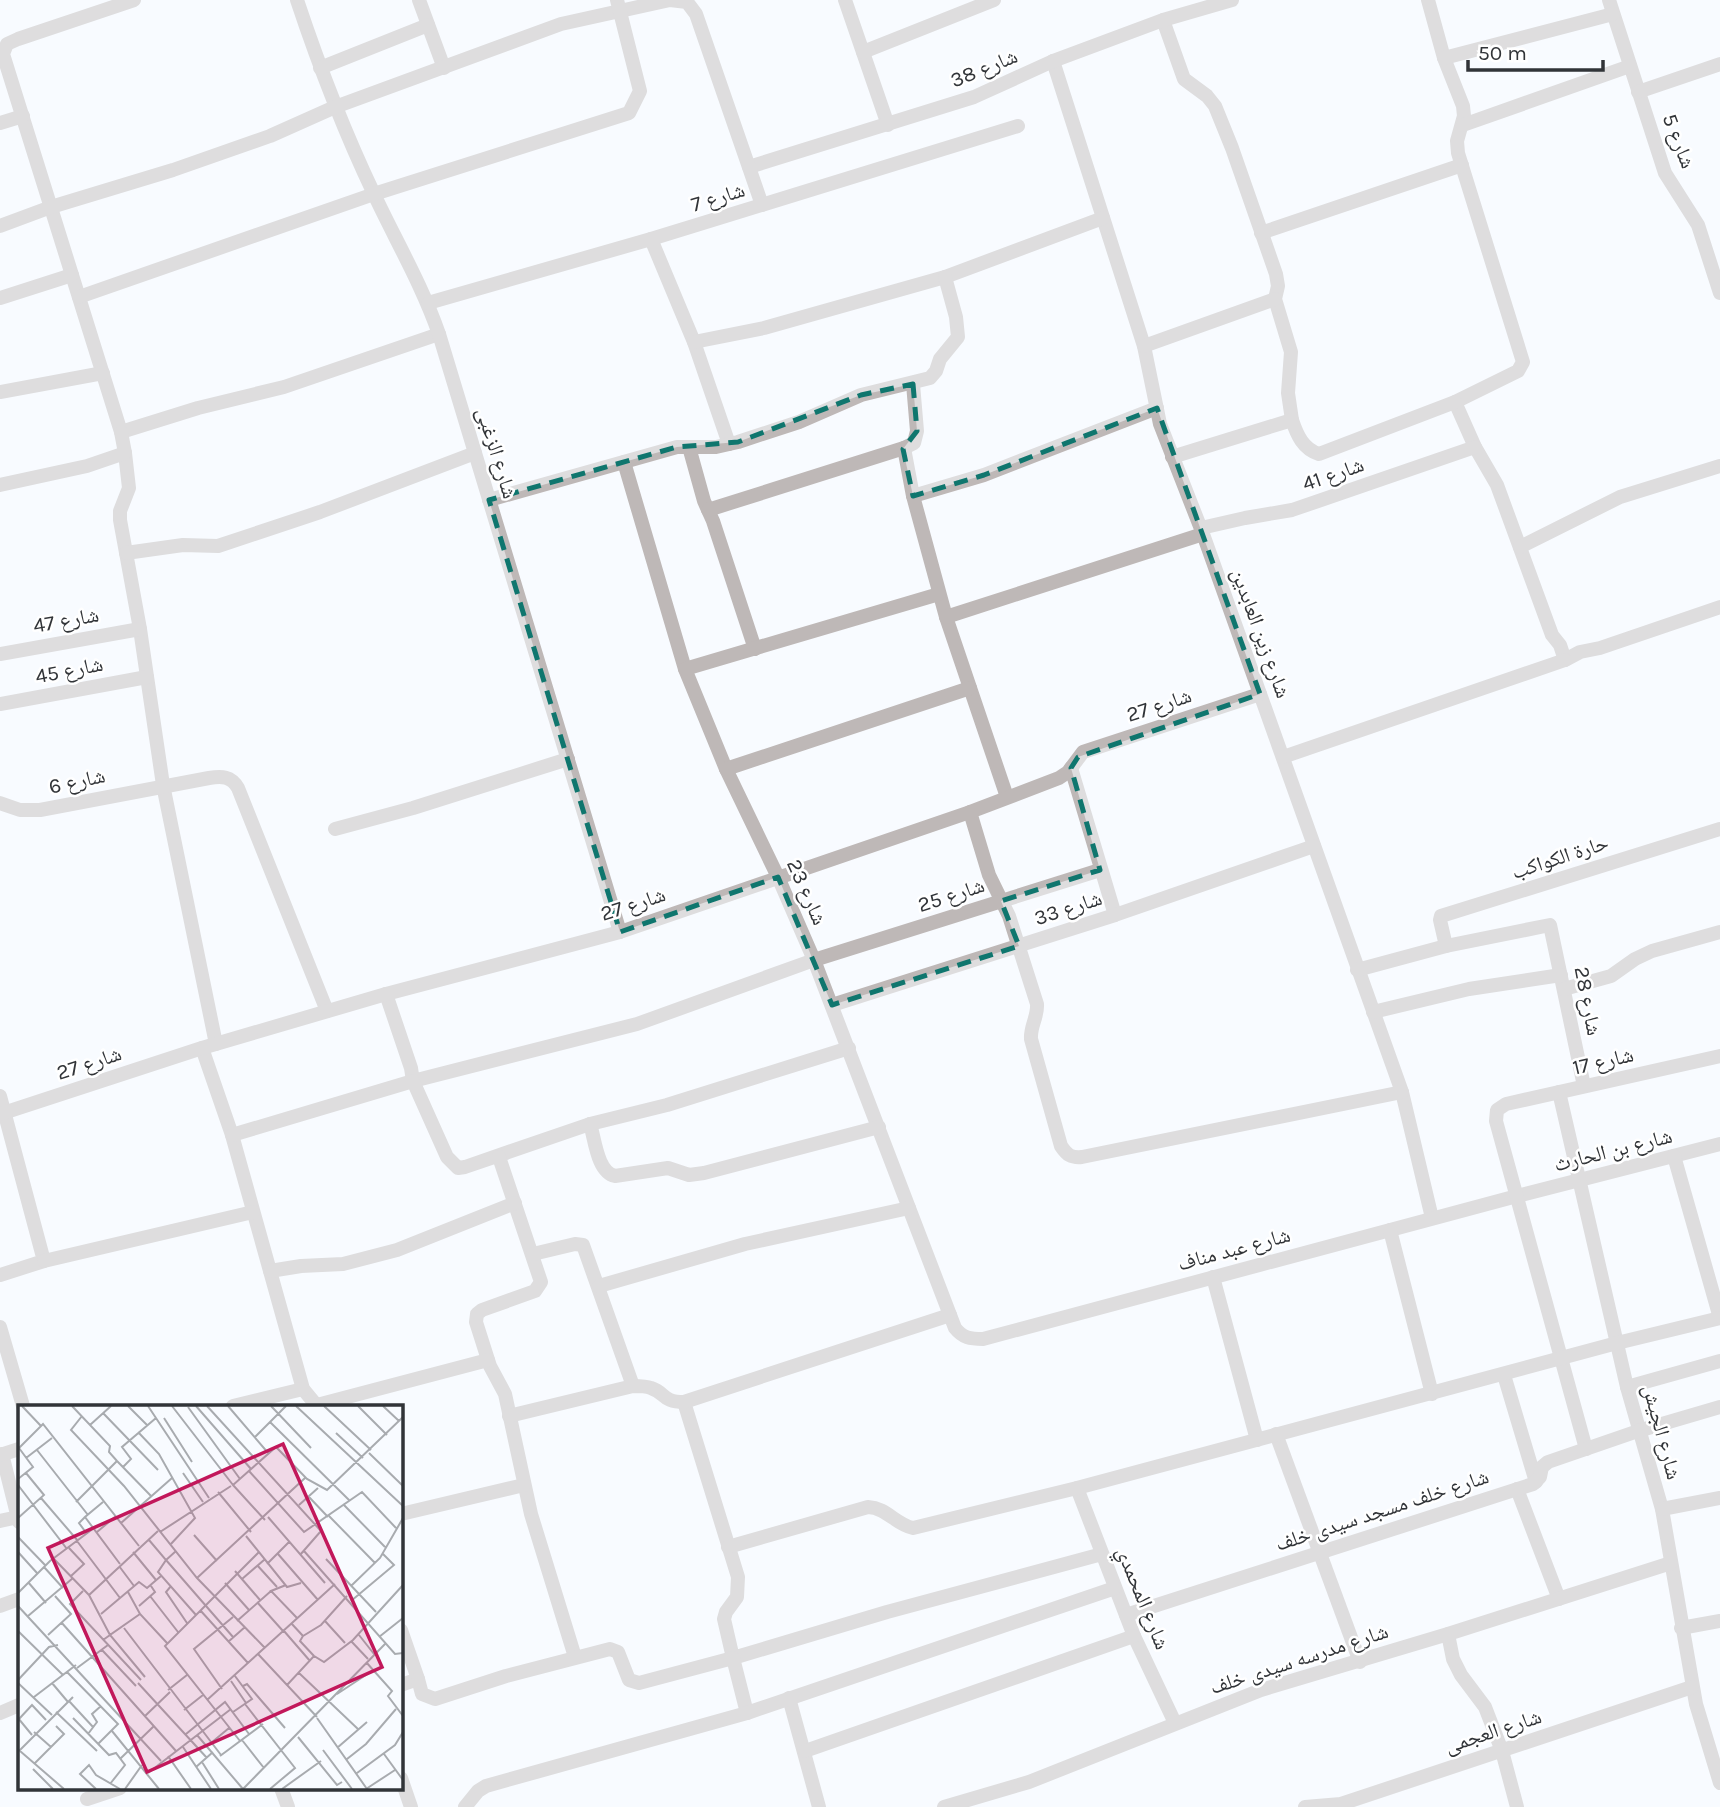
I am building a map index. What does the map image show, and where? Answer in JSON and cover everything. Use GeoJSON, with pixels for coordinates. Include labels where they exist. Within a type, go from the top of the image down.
{"type":"FeatureCollection","features":[{"type":"Feature","properties":{"kind":"street"},"geometry":{"type":"LineString","coordinates":[[134,0],[18,39],[4,47],[3,54],[121,432],[128,488],[120,511],[120,520],[209,1046],[303,1389],[316,1405]]}},
{"type":"Feature","properties":{"kind":"street","name":"شارع الزغبى"},"geometry":{"type":"LineString","coordinates":[[297,0],[335,107],[428,303],[439,334],[620,932]]}},
{"type":"Feature","properties":{"kind":"street"},"geometry":{"type":"LineString","coordinates":[[419,0],[443,68]]}},
{"type":"Feature","properties":{"kind":"street"},"geometry":{"type":"LineString","coordinates":[[0,226],[51,206],[173,170],[257,141],[335,107],[561,23],[618,6],[670,0],[680,0],[692,6],[762,205]]}},
{"type":"Feature","properties":{"kind":"street"},"geometry":{"type":"LineString","coordinates":[[845,0],[888,125]]}},
{"type":"Feature","properties":{"kind":"street"},"geometry":{"type":"LineString","coordinates":[[863,52],[994,0]]}},
{"type":"Feature","properties":{"kind":"street","name":"شارع 38"},"geometry":{"type":"LineString","coordinates":[[748,167],[974,97],[1053,61],[1206,3],[1232,0]]}},
{"type":"Feature","properties":{"kind":"street"},"geometry":{"type":"LineString","coordinates":[[1163,20],[1184,79],[1207,96],[1214,106],[1232,148],[1276,274],[1278,286],[1275,299],[1291,352],[1288,385],[1292,420],[1302,443],[1310,452],[1319,454],[1455,402],[1518,371],[1523,362],[1462,165],[1457,141],[1463,125],[1463,106],[1444,58],[1428,0]]}},
{"type":"Feature","properties":{"kind":"street"},"geometry":{"type":"LineString","coordinates":[[79,297],[374,194],[629,113],[640,91],[618,6]]}},
{"type":"Feature","properties":{"kind":"street"},"geometry":{"type":"LineString","coordinates":[[1444,58],[1611,7]]}},
{"type":"Feature","properties":{"kind":"street","name":"شارع 5"},"geometry":{"type":"LineString","coordinates":[[1611,7],[1665,173],[1698,225],[1720,293]]}},
{"type":"Feature","properties":{"kind":"street"},"geometry":{"type":"LineString","coordinates":[[320,68],[428,25]]}},
{"type":"Feature","properties":{"kind":"street","name":"شارع زين العابدين"},"geometry":{"type":"LineString","coordinates":[[1053,61],[1144,346],[1157,408],[1172,457],[1202,531],[1402,1092],[1432,1218]]}},
{"type":"Feature","properties":{"kind":"street"},"geometry":{"type":"LineString","coordinates":[[1638,92],[1717,65],[1720,80]]}},
{"type":"Feature","properties":{"kind":"street"},"geometry":{"type":"LineString","coordinates":[[1463,125],[1630,66]]}},
{"type":"Feature","properties":{"kind":"street"},"geometry":{"type":"LineString","coordinates":[[0,123],[23,116]]}},
{"type":"Feature","properties":{"kind":"street","name":"شارع 7"},"geometry":{"type":"LineString","coordinates":[[428,303],[651,239],[1018,126]]}},
{"type":"Feature","properties":{"kind":"street"},"geometry":{"type":"LineString","coordinates":[[1261,233],[1462,165]]}},
{"type":"Feature","properties":{"kind":"street"},"geometry":{"type":"LineString","coordinates":[[694,342],[764,328],[945,276],[1103,218]]}},
{"type":"Feature","properties":{"kind":"street"},"geometry":{"type":"LineString","coordinates":[[651,239],[694,342],[729,444]]}},
{"type":"Feature","properties":{"kind":"street"},"geometry":{"type":"LineString","coordinates":[[0,298],[72,275]]}},
{"type":"Feature","properties":{"kind":"street"},"geometry":{"type":"LineString","coordinates":[[489,500],[677,447],[729,444],[799,422],[861,395],[930,379],[940,359],[958,337],[956,317],[945,276]]}},
{"type":"Feature","properties":{"kind":"street"},"geometry":{"type":"LineString","coordinates":[[1144,346],[1275,299]]}},
{"type":"Feature","properties":{"kind":"street"},"geometry":{"type":"LineString","coordinates":[[121,432],[198,408],[285,387],[439,334]]}},
{"type":"Feature","properties":{"kind":"street"},"geometry":{"type":"LineString","coordinates":[[0,392],[103,373]]}},
{"type":"Feature","properties":{"kind":"street"},"geometry":{"type":"LineString","coordinates":[[708,510],[914,443],[917,431],[913,384]]}},
{"type":"Feature","properties":{"kind":"street"},"geometry":{"type":"LineString","coordinates":[[1455,402],[1475,447],[1497,485],[1552,635],[1560,645],[1565,660]]}},
{"type":"Feature","properties":{"kind":"street"},"geometry":{"type":"LineString","coordinates":[[913,496],[984,475],[1157,408]]}},
{"type":"Feature","properties":{"kind":"street"},"geometry":{"type":"LineString","coordinates":[[1172,457],[1292,420]]}},
{"type":"Feature","properties":{"kind":"street"},"geometry":{"type":"LineString","coordinates":[[689,447],[755,649]]}},
{"type":"Feature","properties":{"kind":"street","name":"شارع 41"},"geometry":{"type":"LineString","coordinates":[[946,617],[1202,531],[1245,518],[1292,510],[1475,447]]}},
{"type":"Feature","properties":{"kind":"street"},"geometry":{"type":"LineString","coordinates":[[904,448],[913,496],[939,594],[1007,797]]}},
{"type":"Feature","properties":{"kind":"street"},"geometry":{"type":"LineString","coordinates":[[0,485],[87,466],[125,453]]}},
{"type":"Feature","properties":{"kind":"street"},"geometry":{"type":"LineString","coordinates":[[126,553],[183,545],[218,546],[320,512],[475,453]]}},
{"type":"Feature","properties":{"kind":"street","name":"شارع 23"},"geometry":{"type":"LineString","coordinates":[[624,462],[685,669],[726,769],[814,960],[955,1328],[962,1336]]}},
{"type":"Feature","properties":{"kind":"street"},"geometry":{"type":"LineString","coordinates":[[1520,547],[1620,497],[1720,466]]}},
{"type":"Feature","properties":{"kind":"street"},"geometry":{"type":"LineString","coordinates":[[685,669],[939,594]]}},
{"type":"Feature","properties":{"kind":"street"},"geometry":{"type":"LineString","coordinates":[[1283,757],[1565,660],[1580,652],[1600,648],[1720,607]]}},
{"type":"Feature","properties":{"kind":"street","name":"شارع 47"},"geometry":{"type":"LineString","coordinates":[[0,654],[140,629]]}},
{"type":"Feature","properties":{"kind":"street","name":"شارع 45"},"geometry":{"type":"LineString","coordinates":[[0,704],[147,677]]}},
{"type":"Feature","properties":{"kind":"street"},"geometry":{"type":"LineString","coordinates":[[726,769],[970,688]]}},
{"type":"Feature","properties":{"kind":"street","name":"شارع 27"},"geometry":{"type":"LineString","coordinates":[[2,1113],[209,1046],[386,994],[620,932],[970,812],[1059,778],[1083,752],[1260,694]]}},
{"type":"Feature","properties":{"kind":"street"},"geometry":{"type":"LineString","coordinates":[[335,829],[413,808],[568,759]]}},
{"type":"Feature","properties":{"kind":"street"},"geometry":{"type":"LineString","coordinates":[[1071,768],[1115,915]]}},
{"type":"Feature","properties":{"kind":"street","name":"شارع 6"},"geometry":{"type":"LineString","coordinates":[[0,803],[20,810],[40,810],[163,785],[225,777],[236,784],[327,1012]]}},
{"type":"Feature","properties":{"kind":"street"},"geometry":{"type":"LineString","coordinates":[[970,812],[989,875],[1009,916],[1037,1003],[1038,1016],[1032,1027],[1031,1038],[1061,1146],[1073,1158],[1402,1092]]}},
{"type":"Feature","properties":{"kind":"street","name":"حارة الكواكب"},"geometry":{"type":"LineString","coordinates":[[1446,946],[1441,916],[1720,829]]}},
{"type":"Feature","properties":{"kind":"street","name":"شارع 33"},"geometry":{"type":"LineString","coordinates":[[832,1005],[1115,915],[1314,845]]}},
{"type":"Feature","properties":{"kind":"street","name":"شارع 25"},"geometry":{"type":"LineString","coordinates":[[232,1135],[414,1081],[637,1024],[814,960],[1100,870]]}},
{"type":"Feature","properties":{"kind":"street","name":"شارع 28"},"geometry":{"type":"LineString","coordinates":[[1446,946],[1550,925],[1584,1086]]}},
{"type":"Feature","properties":{"kind":"street"},"geometry":{"type":"LineString","coordinates":[[1373,1012],[1469,989],[1611,976],[1652,951],[1720,932]]}},
{"type":"Feature","properties":{"kind":"street"},"geometry":{"type":"LineString","coordinates":[[1357,970],[1446,946]]}},
{"type":"Feature","properties":{"kind":"street"},"geometry":{"type":"LineString","coordinates":[[386,994],[414,1081],[452,1164],[458,1168],[499,1157],[590,1124],[667,1105],[849,1048]]}},
{"type":"Feature","properties":{"kind":"street","name":"شارع 17"},"geometry":{"type":"LineString","coordinates":[[1517,1196],[1496,1121],[1497,1110],[1506,1104],[1720,1056]]}},
{"type":"Feature","properties":{"kind":"street","name":"شارع الجيش"},"geometry":{"type":"LineString","coordinates":[[1559,1092],[1627,1387],[1662,1510],[1692,1687],[1720,1783]]}},
{"type":"Feature","properties":{"kind":"street"},"geometry":{"type":"LineString","coordinates":[[0,1096],[2,1113],[44,1261]]}},
{"type":"Feature","properties":{"kind":"street"},"geometry":{"type":"LineString","coordinates":[[590,1124],[602,1166],[608,1174],[615,1176],[668,1168],[689,1175],[696,1174],[879,1127]]}},
{"type":"Feature","properties":{"kind":"street","name":"شارع بن الحارث"},"geometry":{"type":"LineString","coordinates":[[1517,1196],[1720,1144]]}},
{"type":"Feature","properties":{"kind":"street"},"geometry":{"type":"LineString","coordinates":[[728,1546],[862,1508],[881,1508],[898,1523],[913,1528],[1077,1488],[1720,1318],[1674,1156]]}},
{"type":"Feature","properties":{"kind":"street"},"geometry":{"type":"LineString","coordinates":[[499,1157],[541,1276],[538,1287],[530,1293],[485,1309],[477,1314],[476,1322],[488,1360],[505,1394],[531,1514],[575,1657]]}},
{"type":"Feature","properties":{"kind":"street"},"geometry":{"type":"LineString","coordinates":[[1517,1196],[1586,1449]]}},
{"type":"Feature","properties":{"kind":"street","name":"شارع عبد مناف"},"geometry":{"type":"LineString","coordinates":[[962,1336],[983,1339],[1517,1196]]}},
{"type":"Feature","properties":{"kind":"street"},"geometry":{"type":"LineString","coordinates":[[270,1271],[343,1264],[397,1250],[515,1203]]}},
{"type":"Feature","properties":{"kind":"street"},"geometry":{"type":"LineString","coordinates":[[599,1286],[745,1244],[909,1208]]}},
{"type":"Feature","properties":{"kind":"street"},"geometry":{"type":"LineString","coordinates":[[0,1275],[44,1261],[253,1212]]}},
{"type":"Feature","properties":{"kind":"street"},"geometry":{"type":"LineString","coordinates":[[1390,1230],[1432,1394]]}},
{"type":"Feature","properties":{"kind":"street"},"geometry":{"type":"LineString","coordinates":[[533,1254],[581,1243],[586,1248],[633,1386]]}},
{"type":"Feature","properties":{"kind":"street"},"geometry":{"type":"LineString","coordinates":[[1213,1277],[1257,1440]]}},
{"type":"Feature","properties":{"kind":"street"},"geometry":{"type":"LineString","coordinates":[[509,1416],[633,1386],[649,1387],[664,1399],[684,1402],[950,1315]]}},
{"type":"Feature","properties":{"kind":"street"},"geometry":{"type":"LineString","coordinates":[[0,1326],[23,1405]]}},
{"type":"Feature","properties":{"kind":"street"},"geometry":{"type":"LineString","coordinates":[[321,1405],[488,1360]]}},
{"type":"Feature","properties":{"kind":"street"},"geometry":{"type":"LineString","coordinates":[[1627,1387],[1720,1361]]}},
{"type":"Feature","properties":{"kind":"street"},"geometry":{"type":"LineString","coordinates":[[1504,1375],[1536,1482]]}},
{"type":"Feature","properties":{"kind":"street"},"geometry":{"type":"LineString","coordinates":[[237,1405],[303,1389]]}},
{"type":"Feature","properties":{"kind":"street"},"geometry":{"type":"LineString","coordinates":[[684,1402],[738,1584],[737,1597],[724,1619],[747,1713]]}},
{"type":"Feature","properties":{"kind":"street"},"geometry":{"type":"LineString","coordinates":[[1638,1431],[1720,1407]]}},
{"type":"Feature","properties":{"kind":"street","name":"شارع خلف مسجد سيدى خلف"},"geometry":{"type":"LineString","coordinates":[[1126,1615],[1517,1489],[1536,1482],[1545,1464],[1638,1431]]}},
{"type":"Feature","properties":{"kind":"street"},"geometry":{"type":"LineString","coordinates":[[1276,1434],[1360,1662]]}},
{"type":"Feature","properties":{"kind":"street"},"geometry":{"type":"LineString","coordinates":[[18,1449],[1,1455],[18,1516]]}},
{"type":"Feature","properties":{"kind":"street"},"geometry":{"type":"LineString","coordinates":[[402,1514],[524,1485]]}},
{"type":"Feature","properties":{"kind":"street","name":"شارع المحمدي"},"geometry":{"type":"LineString","coordinates":[[1077,1488],[1134,1636],[1175,1723]]}},
{"type":"Feature","properties":{"kind":"street"},"geometry":{"type":"LineString","coordinates":[[1517,1489],[1559,1599]]}},
{"type":"Feature","properties":{"kind":"street"},"geometry":{"type":"LineString","coordinates":[[1662,1510],[1720,1498]]}},
{"type":"Feature","properties":{"kind":"street"},"geometry":{"type":"LineString","coordinates":[[0,1521],[18,1520]]}},
{"type":"Feature","properties":{"kind":"street"},"geometry":{"type":"LineString","coordinates":[[402,1633],[422,1694],[435,1699],[506,1676],[603,1650],[615,1650],[620,1655],[629,1680],[639,1683],[1102,1553]]}},
{"type":"Feature","properties":{"kind":"street","name":"شارع مدرسه سيدى خلف"},"geometry":{"type":"LineString","coordinates":[[944,1807],[1029,1782],[1261,1690],[1360,1662],[1671,1563]]}},
{"type":"Feature","properties":{"kind":"street"},"geometry":{"type":"LineString","coordinates":[[465,1807],[486,1786],[747,1713],[1115,1588]]}},
{"type":"Feature","properties":{"kind":"street"},"geometry":{"type":"LineString","coordinates":[[0,1606],[18,1599]]}},
{"type":"Feature","properties":{"kind":"street"},"geometry":{"type":"LineString","coordinates":[[1681,1628],[1720,1620]]}},
{"type":"Feature","properties":{"kind":"street"},"geometry":{"type":"LineString","coordinates":[[1448,1634],[1453,1659],[1461,1675],[1485,1707],[1502,1751],[1517,1807]]}},
{"type":"Feature","properties":{"kind":"street"},"geometry":{"type":"LineString","coordinates":[[805,1751],[1134,1636]]}},
{"type":"Feature","properties":{"kind":"street"},"geometry":{"type":"LineString","coordinates":[[402,1685],[418,1679]]}},
{"type":"Feature","properties":{"kind":"street","name":"شارع العجمى"},"geometry":{"type":"LineString","coordinates":[[1305,1807],[1341,1804],[1692,1687]]}},
{"type":"Feature","properties":{"kind":"street"},"geometry":{"type":"LineString","coordinates":[[789,1698],[819,1807]]}},
{"type":"Feature","properties":{"kind":"street"},"geometry":{"type":"LineString","coordinates":[[0,1713],[18,1705]]}},
{"type":"Feature","properties":{"kind":"street"},"geometry":{"type":"LineString","coordinates":[[402,1781],[411,1807]]}},
{"type":"Feature","properties":{"kind":"street"},"geometry":{"type":"LineString","coordinates":[[87,1798],[113,1790]]}},
{"type":"Feature","properties":{"kind":"street"},"geometry":{"type":"LineString","coordinates":[[282,1790],[288,1807]]}},
{"type":"Feature","properties":{"kind":"highlighted area"},"geometry":{"type":"Polygon","coordinates":[[[913,384],[917,431],[903,449],[913,496],[984,475],[1157,408],[1260,694],[1078,757],[1071,768],[1100,870],[1001,901],[1019,946],[832,1005],[778,877],[620,932],[489,500],[677,447],[738,442],[861,395],[913,384]]]}}]}
